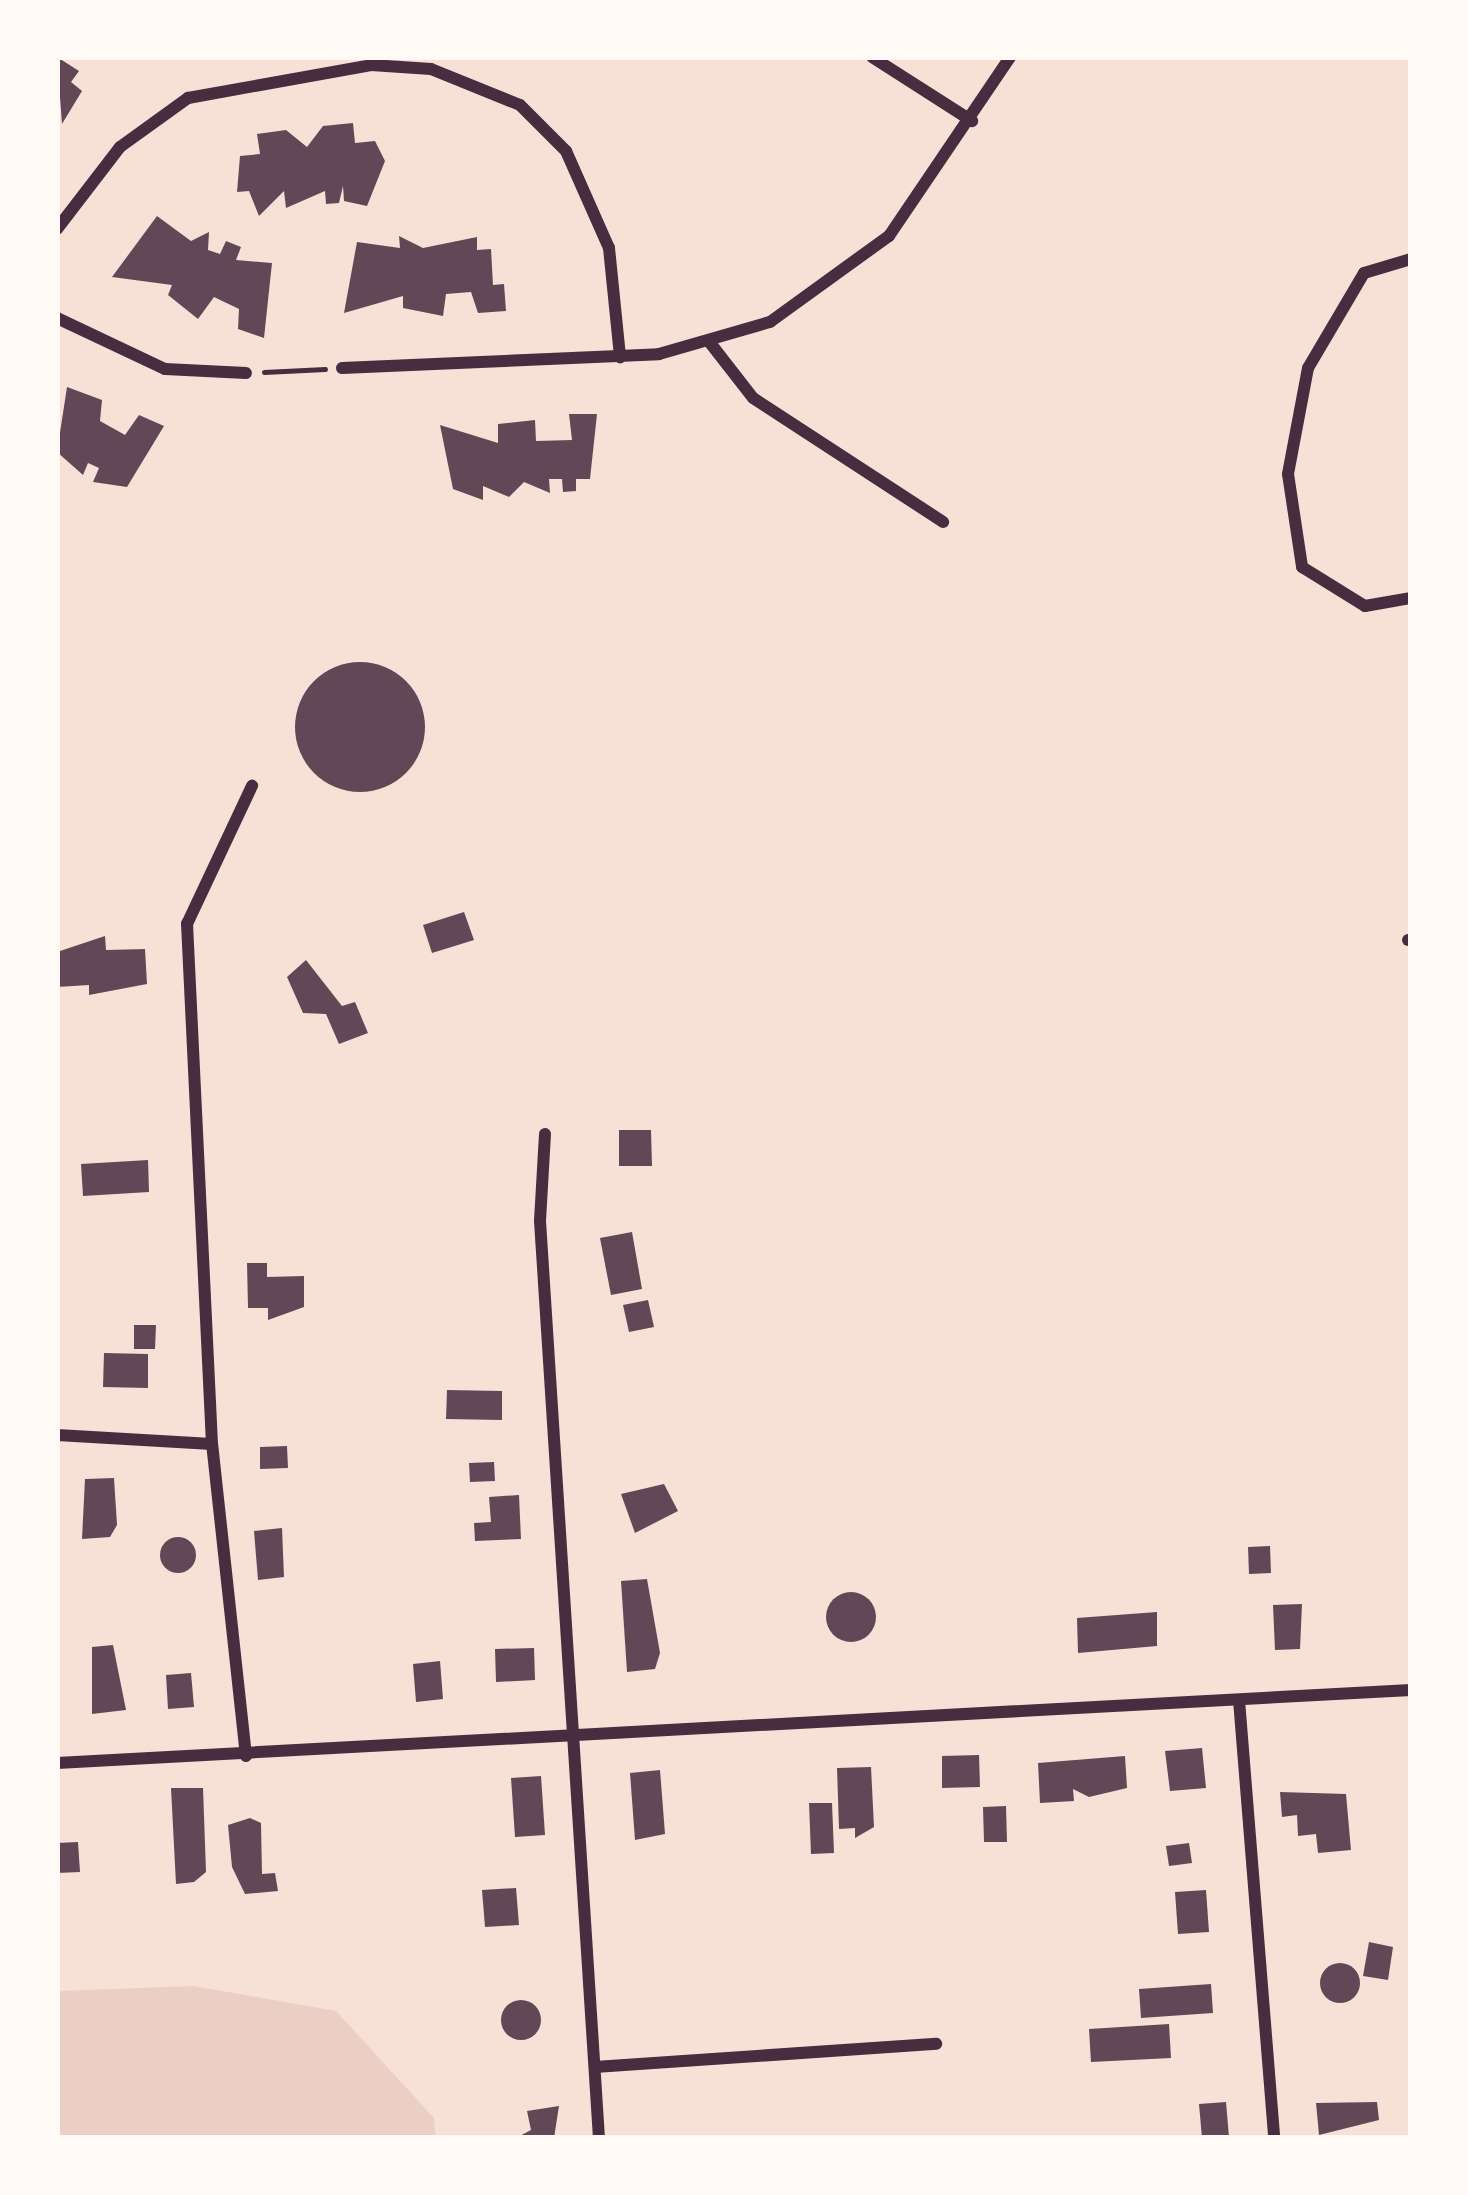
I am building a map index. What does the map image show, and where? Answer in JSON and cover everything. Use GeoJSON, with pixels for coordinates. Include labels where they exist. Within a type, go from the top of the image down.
{"type":"FeatureCollection","features":[{"type":"Feature","properties":{"kind":"street"},"geometry":{"type":"LineString","coordinates":[[872,57],[971,122]]}},
{"type":"Feature","properties":{"kind":"street"},"geometry":{"type":"LineString","coordinates":[[342,368],[620,357],[711,344],[841,279],[890,236],[971,122],[1010,57]]}},
{"type":"Feature","properties":{"kind":"street"},"geometry":{"type":"LineString","coordinates":[[57,229],[120,147],[188,98],[333,70],[431,69],[520,105],[566,151],[608,248],[620,357]]}},
{"type":"Feature","properties":{"kind":"street"},"geometry":{"type":"LineString","coordinates":[[1411,259],[1364,273],[1308,368],[1288,474],[1302,568],[1365,606],[1411,598]]}},
{"type":"Feature","properties":{"kind":"street"},"geometry":{"type":"LineString","coordinates":[[57,318],[165,369],[246,373]]}},
{"type":"Feature","properties":{"kind":"street"},"geometry":{"type":"LineString","coordinates":[[711,344],[752,398],[943,522]]}},
{"type":"Feature","properties":{"kind":"street"},"geometry":{"type":"LineString","coordinates":[[246,1756],[212,1444],[187,924],[252,786]]}},
{"type":"Feature","properties":{"kind":"street"},"geometry":{"type":"LineString","coordinates":[[545,1134],[539,1221],[599,2138]]}},
{"type":"Feature","properties":{"kind":"street"},"geometry":{"type":"LineString","coordinates":[[57,1435],[212,1444]]}},
{"type":"Feature","properties":{"kind":"street"},"geometry":{"type":"LineString","coordinates":[[57,1762],[246,1756],[1411,1690]]}},
{"type":"Feature","properties":{"kind":"street"},"geometry":{"type":"LineString","coordinates":[[1239,1700],[1274,2138]]}},
{"type":"Feature","properties":{"kind":"street"},"geometry":{"type":"LineString","coordinates":[[595,2067],[936,2044]]}},
{"type":"Feature","properties":{"kind":"path"},"geometry":{"type":"LineString","coordinates":[[246,373],[342,368]]}},
{"type":"Feature","properties":{"kind":"shaded area"},"geometry":{"type":"Polygon","coordinates":[[[194,1986],[336,2011],[434,2118],[436,2138],[57,2138],[57,1991],[194,1986]]]}},
{"type":"Feature","properties":{"kind":"building"},"geometry":{"type":"Polygon","coordinates":[[[57,57],[79,71],[71,82],[82,91],[62,124],[57,57]]]}},
{"type":"Feature","properties":{"kind":"building"},"geometry":{"type":"Polygon","coordinates":[[[353,123],[355,143],[375,141],[385,161],[367,206],[344,201],[343,186],[339,203],[326,204],[325,191],[286,208],[284,191],[259,216],[249,191],[237,192],[240,156],[260,154],[257,134],[286,130],[307,147],[323,126],[353,123]]]}},
{"type":"Feature","properties":{"kind":"building"},"geometry":{"type":"Polygon","coordinates":[[[157,216],[191,241],[209,232],[208,250],[220,254],[226,241],[241,247],[236,260],[272,263],[264,338],[238,329],[239,309],[214,297],[198,319],[168,295],[172,285],[112,277],[157,216]]]}},
{"type":"Feature","properties":{"kind":"building"},"geometry":{"type":"Polygon","coordinates":[[[399,236],[423,248],[477,237],[477,250],[491,249],[493,285],[504,284],[506,311],[478,313],[471,292],[446,294],[443,316],[403,308],[403,296],[344,313],[357,242],[400,248],[399,236]]]}},
{"type":"Feature","properties":{"kind":"building"},"geometry":{"type":"Polygon","coordinates":[[[67,387],[102,400],[100,421],[125,435],[139,415],[164,426],[127,487],[93,482],[99,468],[88,463],[83,475],[57,452],[67,387]]]}},
{"type":"Feature","properties":{"kind":"building"},"geometry":{"type":"Polygon","coordinates":[[[569,414],[597,414],[590,479],[576,479],[576,491],[563,492],[562,479],[549,479],[550,493],[524,482],[509,497],[483,486],[483,500],[453,489],[440,425],[498,443],[498,424],[535,420],[536,441],[572,440],[569,414]]]}},
{"type":"Feature","properties":{"kind":"building"},"geometry":{"type":"Polygon","coordinates":[[[360,662],[385,667],[406,681],[420,702],[425,727],[420,752],[406,773],[385,787],[360,792],[335,787],[314,773],[300,752],[295,727],[300,702],[314,681],[335,667],[360,662]]]}},
{"type":"Feature","properties":{"kind":"building"},"geometry":{"type":"Polygon","coordinates":[[[464,912],[474,940],[432,953],[423,925],[464,912]]]}},
{"type":"Feature","properties":{"kind":"building"},"geometry":{"type":"Polygon","coordinates":[[[105,936],[106,950],[145,949],[147,984],[89,995],[89,985],[57,987],[57,952],[105,936]]]}},
{"type":"Feature","properties":{"kind":"building"},"geometry":{"type":"Polygon","coordinates":[[[306,960],[342,1006],[355,1002],[368,1033],[339,1044],[326,1014],[303,1013],[287,977],[306,960]]]}},
{"type":"Feature","properties":{"kind":"building"},"geometry":{"type":"Polygon","coordinates":[[[619,1130],[651,1130],[652,1166],[619,1166],[619,1130]]]}},
{"type":"Feature","properties":{"kind":"building"},"geometry":{"type":"Polygon","coordinates":[[[148,1160],[149,1192],[83,1196],[81,1164],[148,1160]]]}},
{"type":"Feature","properties":{"kind":"building"},"geometry":{"type":"Polygon","coordinates":[[[632,1232],[642,1289],[611,1295],[600,1238],[632,1232]]]}},
{"type":"Feature","properties":{"kind":"building"},"geometry":{"type":"Polygon","coordinates":[[[247,1263],[267,1263],[267,1277],[304,1276],[304,1307],[268,1320],[268,1308],[248,1308],[247,1263]]]}},
{"type":"Feature","properties":{"kind":"building"},"geometry":{"type":"Polygon","coordinates":[[[648,1300],[654,1327],[629,1332],[623,1305],[648,1300]]]}},
{"type":"Feature","properties":{"kind":"building"},"geometry":{"type":"Polygon","coordinates":[[[134,1325],[156,1325],[155,1349],[134,1349],[134,1325]]]}},
{"type":"Feature","properties":{"kind":"building"},"geometry":{"type":"Polygon","coordinates":[[[104,1353],[148,1354],[148,1388],[103,1387],[104,1353]]]}},
{"type":"Feature","properties":{"kind":"building"},"geometry":{"type":"Polygon","coordinates":[[[447,1390],[502,1391],[502,1420],[446,1419],[447,1390]]]}},
{"type":"Feature","properties":{"kind":"building"},"geometry":{"type":"Polygon","coordinates":[[[287,1446],[288,1468],[260,1469],[260,1447],[287,1446]]]}},
{"type":"Feature","properties":{"kind":"building"},"geometry":{"type":"Polygon","coordinates":[[[494,1462],[495,1481],[470,1482],[469,1463],[494,1462]]]}},
{"type":"Feature","properties":{"kind":"building"},"geometry":{"type":"Polygon","coordinates":[[[114,1478],[117,1525],[110,1537],[82,1539],[85,1479],[114,1478]]]}},
{"type":"Feature","properties":{"kind":"building"},"geometry":{"type":"Polygon","coordinates":[[[664,1484],[678,1511],[635,1533],[621,1494],[664,1484]]]}},
{"type":"Feature","properties":{"kind":"building"},"geometry":{"type":"Polygon","coordinates":[[[519,1495],[521,1539],[475,1541],[474,1523],[491,1522],[489,1497],[519,1495]]]}},
{"type":"Feature","properties":{"kind":"building"},"geometry":{"type":"Polygon","coordinates":[[[282,1528],[284,1577],[258,1580],[254,1531],[282,1528]]]}},
{"type":"Feature","properties":{"kind":"building"},"geometry":{"type":"Polygon","coordinates":[[[178,1537],[191,1542],[196,1555],[191,1568],[178,1573],[165,1568],[160,1555],[165,1542],[178,1537]]]}},
{"type":"Feature","properties":{"kind":"building"},"geometry":{"type":"Polygon","coordinates":[[[1270,1546],[1271,1573],[1249,1574],[1248,1547],[1270,1546]]]}},
{"type":"Feature","properties":{"kind":"building"},"geometry":{"type":"Polygon","coordinates":[[[647,1579],[660,1653],[655,1669],[627,1672],[621,1581],[647,1579]]]}},
{"type":"Feature","properties":{"kind":"building"},"geometry":{"type":"Polygon","coordinates":[[[851,1592],[869,1599],[876,1617],[869,1635],[851,1642],[833,1635],[826,1617],[833,1599],[851,1592]]]}},
{"type":"Feature","properties":{"kind":"building"},"geometry":{"type":"Polygon","coordinates":[[[1302,1604],[1300,1649],[1275,1650],[1273,1605],[1302,1604]]]}},
{"type":"Feature","properties":{"kind":"building"},"geometry":{"type":"Polygon","coordinates":[[[1157,1612],[1157,1646],[1078,1653],[1077,1618],[1157,1612]]]}},
{"type":"Feature","properties":{"kind":"building"},"geometry":{"type":"Polygon","coordinates":[[[113,1645],[126,1710],[92,1714],[92,1647],[113,1645]]]}},
{"type":"Feature","properties":{"kind":"building"},"geometry":{"type":"Polygon","coordinates":[[[534,1648],[535,1680],[496,1682],[495,1649],[534,1648]]]}},
{"type":"Feature","properties":{"kind":"building"},"geometry":{"type":"Polygon","coordinates":[[[440,1661],[443,1699],[416,1702],[413,1664],[440,1661]]]}},
{"type":"Feature","properties":{"kind":"building"},"geometry":{"type":"Polygon","coordinates":[[[191,1673],[194,1707],[168,1709],[166,1675],[191,1673]]]}},
{"type":"Feature","properties":{"kind":"building"},"geometry":{"type":"Polygon","coordinates":[[[1202,1748],[1206,1788],[1170,1791],[1165,1751],[1202,1748]]]}},
{"type":"Feature","properties":{"kind":"building"},"geometry":{"type":"Polygon","coordinates":[[[979,1755],[980,1787],[942,1788],[942,1756],[979,1755]]]}},
{"type":"Feature","properties":{"kind":"building"},"geometry":{"type":"Polygon","coordinates":[[[1125,1756],[1127,1788],[1089,1797],[1073,1789],[1074,1801],[1040,1803],[1038,1763],[1125,1756]]]}},
{"type":"Feature","properties":{"kind":"building"},"geometry":{"type":"Polygon","coordinates":[[[871,1767],[874,1827],[855,1838],[855,1828],[839,1829],[837,1768],[871,1767]]]}},
{"type":"Feature","properties":{"kind":"building"},"geometry":{"type":"Polygon","coordinates":[[[660,1770],[665,1834],[635,1840],[630,1773],[660,1770]]]}},
{"type":"Feature","properties":{"kind":"building"},"geometry":{"type":"Polygon","coordinates":[[[541,1776],[545,1835],[515,1837],[511,1778],[541,1776]]]}},
{"type":"Feature","properties":{"kind":"building"},"geometry":{"type":"Polygon","coordinates":[[[171,1788],[203,1788],[206,1872],[194,1882],[176,1884],[171,1788]]]}},
{"type":"Feature","properties":{"kind":"building"},"geometry":{"type":"Polygon","coordinates":[[[1280,1792],[1346,1794],[1351,1850],[1318,1853],[1316,1834],[1298,1836],[1297,1815],[1282,1817],[1280,1792]]]}},
{"type":"Feature","properties":{"kind":"building"},"geometry":{"type":"Polygon","coordinates":[[[809,1803],[832,1803],[834,1853],[811,1854],[809,1803]]]}},
{"type":"Feature","properties":{"kind":"building"},"geometry":{"type":"Polygon","coordinates":[[[1006,1806],[1007,1842],[984,1842],[983,1807],[1006,1806]]]}},
{"type":"Feature","properties":{"kind":"building"},"geometry":{"type":"Polygon","coordinates":[[[250,1818],[261,1823],[262,1874],[275,1873],[278,1891],[245,1894],[232,1867],[228,1825],[250,1818]]]}},
{"type":"Feature","properties":{"kind":"building"},"geometry":{"type":"Polygon","coordinates":[[[78,1842],[80,1872],[57,1873],[57,1843],[78,1842]]]}},
{"type":"Feature","properties":{"kind":"building"},"geometry":{"type":"Polygon","coordinates":[[[1189,1843],[1192,1863],[1169,1866],[1166,1846],[1189,1843]]]}},
{"type":"Feature","properties":{"kind":"building"},"geometry":{"type":"Polygon","coordinates":[[[516,1888],[519,1925],[485,1927],[482,1890],[516,1888]]]}},
{"type":"Feature","properties":{"kind":"building"},"geometry":{"type":"Polygon","coordinates":[[[1206,1890],[1209,1932],[1178,1934],[1175,1892],[1206,1890]]]}},
{"type":"Feature","properties":{"kind":"building"},"geometry":{"type":"Polygon","coordinates":[[[1369,1942],[1393,1947],[1388,1980],[1363,1976],[1369,1942]]]}},
{"type":"Feature","properties":{"kind":"building"},"geometry":{"type":"Polygon","coordinates":[[[1340,1963],[1354,1969],[1360,1983],[1354,1997],[1340,2003],[1326,1997],[1320,1983],[1326,1969],[1340,1963]]]}},
{"type":"Feature","properties":{"kind":"building"},"geometry":{"type":"Polygon","coordinates":[[[1211,1984],[1213,2013],[1141,2018],[1139,1989],[1211,1984]]]}},
{"type":"Feature","properties":{"kind":"building"},"geometry":{"type":"Polygon","coordinates":[[[521,2000],[535,2006],[541,2020],[535,2034],[521,2040],[507,2034],[501,2020],[507,2006],[521,2000]]]}},
{"type":"Feature","properties":{"kind":"building"},"geometry":{"type":"Polygon","coordinates":[[[1169,2024],[1171,2058],[1091,2062],[1089,2029],[1169,2024]]]}},
{"type":"Feature","properties":{"kind":"building"},"geometry":{"type":"Polygon","coordinates":[[[1226,2102],[1229,2137],[1202,2138],[1199,2104],[1226,2102]]]}},
{"type":"Feature","properties":{"kind":"building"},"geometry":{"type":"Polygon","coordinates":[[[1377,2102],[1379,2120],[1319,2135],[1316,2103],[1377,2102]]]}},
{"type":"Feature","properties":{"kind":"building"},"geometry":{"type":"Polygon","coordinates":[[[559,2106],[554,2138],[516,2138],[531,2130],[527,2111],[559,2106]]]}}]}
